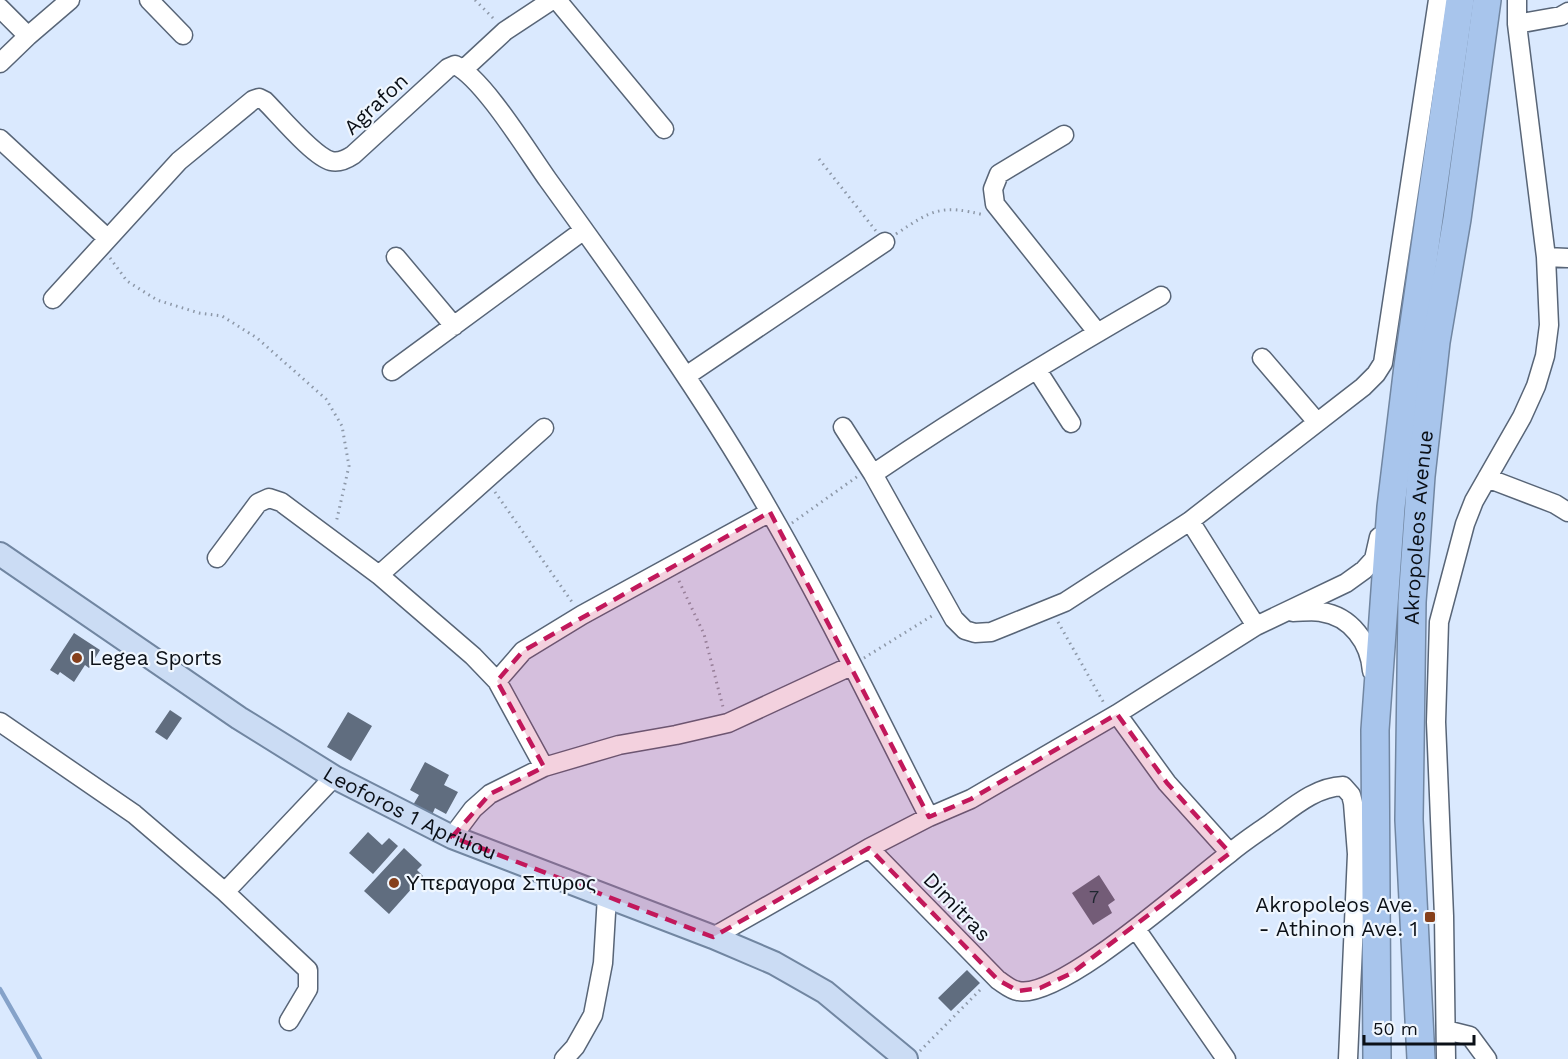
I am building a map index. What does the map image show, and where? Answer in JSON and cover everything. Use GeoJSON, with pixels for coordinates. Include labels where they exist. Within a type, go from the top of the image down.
{"type":"FeatureCollection","features":[{"type":"Feature","properties":{"kind":"highway","name":"Akropoleos Avenue"},"geometry":{"type":"LineString","coordinates":[[1377,1059],[1375,730],[1391,507],[1460,0]]}},
{"type":"Feature","properties":{"kind":"highway","name":"Akropoleos Avenue"},"geometry":{"type":"LineString","coordinates":[[1421,1059],[1408,820],[1412,602],[1421,476],[1436,342],[1457,219],[1487,0]]}},
{"type":"Feature","properties":{"kind":"main road","name":"Leoforos 1 Apriliou"},"geometry":{"type":"LineString","coordinates":[[0,554],[239,718],[334,777],[452,837],[713,937],[774,963],[825,992],[912,1057]]}},
{"type":"Feature","properties":{"kind":"street"},"geometry":{"type":"LineString","coordinates":[[0,63],[70,0]]}},
{"type":"Feature","properties":{"kind":"street"},"geometry":{"type":"LineString","coordinates":[[149,0],[183,35]]}},
{"type":"Feature","properties":{"kind":"street"},"geometry":{"type":"LineString","coordinates":[[552,0],[505,31],[464,69],[498,110],[686,376],[770,512],[929,817]]}},
{"type":"Feature","properties":{"kind":"street"},"geometry":{"type":"LineString","coordinates":[[557,0],[664,129]]}},
{"type":"Feature","properties":{"kind":"street"},"geometry":{"type":"LineString","coordinates":[[843,427],[871,471],[947,606],[965,630],[975,633],[991,632],[1065,602],[1190,521],[1363,387],[1383,363],[1438,0]]}},
{"type":"Feature","properties":{"kind":"street"},"geometry":{"type":"LineString","coordinates":[[1446,1059],[1436,722],[1439,622],[1465,524],[1474,501],[1522,417],[1536,387],[1545,356],[1549,325],[1545,257],[1517,24],[1517,0]]}},
{"type":"Feature","properties":{"kind":"street"},"geometry":{"type":"LineString","coordinates":[[0,8],[28,36]]}},
{"type":"Feature","properties":{"kind":"street"},"geometry":{"type":"LineString","coordinates":[[1517,24],[1561,16],[1568,12]]}},
{"type":"Feature","properties":{"kind":"street","name":"Agrafon"},"geometry":{"type":"LineString","coordinates":[[107,238],[179,161],[253,100],[259,98],[266,101],[320,154],[331,161],[342,161],[353,155],[448,68],[455,65],[464,69]]}},
{"type":"Feature","properties":{"kind":"street"},"geometry":{"type":"LineString","coordinates":[[1064,135],[999,174],[993,189],[995,204],[1098,332]]}},
{"type":"Feature","properties":{"kind":"street"},"geometry":{"type":"LineString","coordinates":[[0,139],[107,238],[53,299]]}},
{"type":"Feature","properties":{"kind":"street"},"geometry":{"type":"LineString","coordinates":[[392,371],[584,230]]}},
{"type":"Feature","properties":{"kind":"street"},"geometry":{"type":"LineString","coordinates":[[686,376],[885,242]]}},
{"type":"Feature","properties":{"kind":"street"},"geometry":{"type":"LineString","coordinates":[[396,257],[454,326]]}},
{"type":"Feature","properties":{"kind":"street"},"geometry":{"type":"LineString","coordinates":[[1545,257],[1568,258]]}},
{"type":"Feature","properties":{"kind":"street"},"geometry":{"type":"LineString","coordinates":[[871,471],[1161,296]]}},
{"type":"Feature","properties":{"kind":"street"},"geometry":{"type":"LineString","coordinates":[[1262,358],[1317,422]]}},
{"type":"Feature","properties":{"kind":"street"},"geometry":{"type":"LineString","coordinates":[[1037,370],[1071,423]]}},
{"type":"Feature","properties":{"kind":"street"},"geometry":{"type":"LineString","coordinates":[[379,575],[485,478],[544,428]]}},
{"type":"Feature","properties":{"kind":"street"},"geometry":{"type":"LineString","coordinates":[[713,937],[869,848],[929,817],[971,799],[1115,716],[1256,626],[1346,583],[1364,570],[1374,559],[1379,541],[1388,476],[1400,430]]}},
{"type":"Feature","properties":{"kind":"street"},"geometry":{"type":"LineString","coordinates":[[1487,478],[1536,496],[1568,512]]}},
{"type":"Feature","properties":{"kind":"street"},"geometry":{"type":"LineString","coordinates":[[217,558],[258,503],[269,498],[281,502],[379,575],[473,656],[496,681],[544,767]]}},
{"type":"Feature","properties":{"kind":"street"},"geometry":{"type":"LineString","coordinates":[[496,681],[523,651],[582,615],[770,512]]}},
{"type":"Feature","properties":{"kind":"street"},"geometry":{"type":"LineString","coordinates":[[1190,521],[1256,626]]}},
{"type":"Feature","properties":{"kind":"street"},"geometry":{"type":"LineString","coordinates":[[1287,613],[1321,612],[1336,617],[1351,626],[1360,637],[1368,649],[1371,666],[1375,730]]}},
{"type":"Feature","properties":{"kind":"street"},"geometry":{"type":"LineString","coordinates":[[452,837],[473,809],[490,794],[544,767],[619,745],[728,723],[851,666]]}},
{"type":"Feature","properties":{"kind":"street"},"geometry":{"type":"LineString","coordinates":[[1115,716],[1167,783],[1230,853]]}},
{"type":"Feature","properties":{"kind":"street"},"geometry":{"type":"LineString","coordinates":[[0,722],[134,814],[225,892],[308,970],[308,989],[290,1021]]}},
{"type":"Feature","properties":{"kind":"street"},"geometry":{"type":"LineString","coordinates":[[225,892],[334,777]]}},
{"type":"Feature","properties":{"kind":"street"},"geometry":{"type":"LineString","coordinates":[[1226,1059],[1136,928],[1230,853],[1308,796],[1335,786],[1342,786],[1351,795],[1353,803],[1357,854],[1348,1059]]}},
{"type":"Feature","properties":{"kind":"street","name":"Dimitras"},"geometry":{"type":"LineString","coordinates":[[869,848],[994,976],[1018,991],[1040,988],[1072,973],[1136,928]]}},
{"type":"Feature","properties":{"kind":"street"},"geometry":{"type":"LineString","coordinates":[[564,1059],[575,1047],[593,1015],[603,963],[607,896]]}},
{"type":"Feature","properties":{"kind":"street"},"geometry":{"type":"LineString","coordinates":[[1446,1030],[1470,1036],[1486,1059]]}},
{"type":"Feature","properties":{"kind":"path"},"geometry":{"type":"LineString","coordinates":[[475,0],[505,31]]}},
{"type":"Feature","properties":{"kind":"path"},"geometry":{"type":"LineString","coordinates":[[819,159],[885,242],[927,214],[938,210],[954,209],[1006,220]]}},
{"type":"Feature","properties":{"kind":"path"},"geometry":{"type":"LineString","coordinates":[[107,238],[109,256],[127,281],[157,300],[199,313],[222,316],[257,338],[326,399],[342,426],[349,465],[332,539]]}},
{"type":"Feature","properties":{"kind":"path"},"geometry":{"type":"LineString","coordinates":[[780,531],[871,471]]}},
{"type":"Feature","properties":{"kind":"path"},"geometry":{"type":"LineString","coordinates":[[485,478],[582,615]]}},
{"type":"Feature","properties":{"kind":"path"},"geometry":{"type":"LineString","coordinates":[[672,565],[704,634],[728,723]]}},
{"type":"Feature","properties":{"kind":"path"},"geometry":{"type":"LineString","coordinates":[[851,666],[947,606]]}},
{"type":"Feature","properties":{"kind":"path"},"geometry":{"type":"LineString","coordinates":[[1050,608],[1115,716]]}},
{"type":"Feature","properties":{"kind":"path"},"geometry":{"type":"LineString","coordinates":[[912,1057],[994,976]]}},
{"type":"Feature","properties":{"kind":"highlighted area"},"geometry":{"type":"Polygon","coordinates":[[[770,512],[929,817],[971,799],[1117,714],[1167,783],[1230,853],[1072,973],[1040,988],[1018,991],[998,980],[869,848],[713,937],[452,837],[490,794],[544,767],[497,681],[523,651],[770,512]]]}},
{"type":"Feature","properties":{"kind":"building","name":"Legea Sports"},"geometry":{"type":"Polygon","coordinates":[[[74,633],[100,650],[89,668],[85,665],[74,682],[60,672],[58,675],[50,670],[74,633]]]}},
{"type":"Feature","properties":{"kind":"building"},"geometry":{"type":"Polygon","coordinates":[[[170,710],[182,718],[167,740],[155,732],[170,710]]]}},
{"type":"Feature","properties":{"kind":"building"},"geometry":{"type":"Polygon","coordinates":[[[348,712],[372,726],[351,761],[327,747],[348,712]]]}},
{"type":"Feature","properties":{"kind":"building"},"geometry":{"type":"Polygon","coordinates":[[[425,762],[449,775],[444,785],[458,792],[446,814],[435,808],[432,815],[413,805],[419,795],[410,790],[425,762]]]}},
{"type":"Feature","properties":{"kind":"building"},"geometry":{"type":"Polygon","coordinates":[[[368,832],[382,845],[389,838],[398,846],[373,874],[349,853],[368,832]]]}},
{"type":"Feature","properties":{"kind":"building","name":"Υπεραγορα Σπυρος"},"geometry":{"type":"Polygon","coordinates":[[[404,848],[422,865],[417,870],[423,876],[389,914],[364,891],[404,848]]]}},
{"type":"Feature","properties":{"kind":"building"},"geometry":{"type":"Polygon","coordinates":[[[1099,875],[1115,900],[1108,905],[1112,913],[1093,925],[1072,893],[1099,875]]]}},
{"type":"Feature","properties":{"kind":"building"},"geometry":{"type":"Polygon","coordinates":[[[967,970],[980,983],[951,1011],[938,998],[967,970]]]}},
{"type":"Feature","properties":{"kind":"waterway"},"geometry":{"type":"LineString","coordinates":[[0,989],[40,1059]]}},
{"type":"Feature","properties":{"kind":"place","name":"Legea Sports"},"geometry":{"type":"Point","coordinates":[77,658]}},
{"type":"Feature","properties":{"kind":"place","name":"Υπεραγορα Σπυρος"},"geometry":{"type":"Point","coordinates":[394,883]}},
{"type":"Feature","properties":{"kind":"place","name":"Akropoleos Ave. - Athinon Ave. 1"},"geometry":{"type":"Point","coordinates":[1430,917]}}]}
